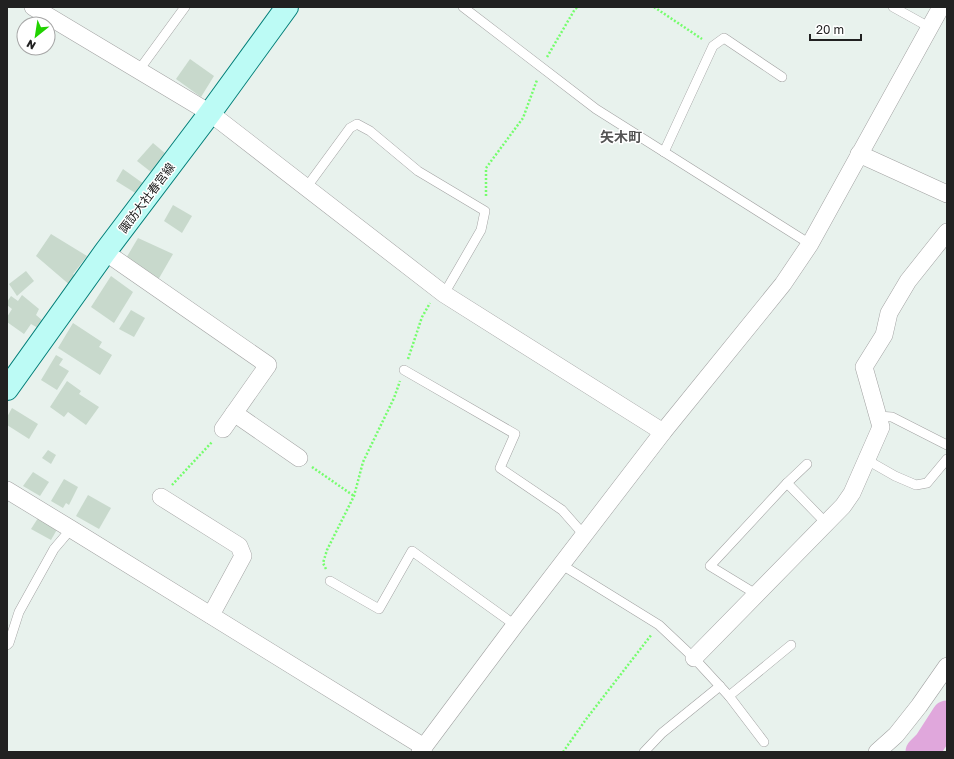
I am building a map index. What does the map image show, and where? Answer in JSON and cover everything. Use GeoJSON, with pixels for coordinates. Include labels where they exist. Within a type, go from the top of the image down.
{"type":"FeatureCollection","features":[{"type":"Feature","properties":{"kind":"main road","name":"諏訪大社春宮線"},"geometry":{"type":"LineString","coordinates":[[7,389],[105,252],[210,113],[287,7]]}},
{"type":"Feature","properties":{"kind":"street"},"geometry":{"type":"LineString","coordinates":[[33,7],[210,113],[441,292],[663,432]]}},
{"type":"Feature","properties":{"kind":"street"},"geometry":{"type":"LineString","coordinates":[[7,490],[211,615],[422,750],[515,625],[663,432],[783,284],[810,244],[941,7]]}},
{"type":"Feature","properties":{"kind":"street"},"geometry":{"type":"LineString","coordinates":[[859,154],[947,194]]}},
{"type":"Feature","properties":{"kind":"street"},"geometry":{"type":"LineString","coordinates":[[694,658],[843,506],[852,493],[881,427],[864,367],[884,336],[890,313],[908,281],[947,232]]}},
{"type":"Feature","properties":{"kind":"street"},"geometry":{"type":"LineString","coordinates":[[105,252],[268,365],[223,429]]}},
{"type":"Feature","properties":{"kind":"street"},"geometry":{"type":"LineString","coordinates":[[234,413],[299,458]]}},
{"type":"Feature","properties":{"kind":"street"},"geometry":{"type":"LineString","coordinates":[[161,497],[239,546],[243,556],[211,615]]}},
{"type":"Feature","properties":{"kind":"street"},"geometry":{"type":"LineString","coordinates":[[877,752],[896,735],[919,706],[947,666]]}},
{"type":"Feature","properties":{"kind":"lane"},"geometry":{"type":"LineString","coordinates":[[139,70],[185,7]]}},
{"type":"Feature","properties":{"kind":"lane"},"geometry":{"type":"LineString","coordinates":[[463,7],[596,109],[810,244]]}},
{"type":"Feature","properties":{"kind":"lane"},"geometry":{"type":"LineString","coordinates":[[893,7],[929,27]]}},
{"type":"Feature","properties":{"kind":"lane"},"geometry":{"type":"LineString","coordinates":[[664,152],[713,46],[724,38],[782,78]]}},
{"type":"Feature","properties":{"kind":"lane"},"geometry":{"type":"LineString","coordinates":[[306,188],[350,128],[357,124],[370,132],[418,171],[485,211],[481,230],[441,292]]}},
{"type":"Feature","properties":{"kind":"lane"},"geometry":{"type":"LineString","coordinates":[[404,370],[515,434],[500,468],[562,510],[584,535]]}},
{"type":"Feature","properties":{"kind":"lane"},"geometry":{"type":"LineString","coordinates":[[878,416],[892,417],[947,445]]}},
{"type":"Feature","properties":{"kind":"lane"},"geometry":{"type":"LineString","coordinates":[[867,460],[916,485],[927,483],[947,459]]}},
{"type":"Feature","properties":{"kind":"lane"},"geometry":{"type":"LineString","coordinates":[[756,594],[710,566],[787,483],[807,464]]}},
{"type":"Feature","properties":{"kind":"lane"},"geometry":{"type":"LineString","coordinates":[[787,483],[826,523]]}},
{"type":"Feature","properties":{"kind":"lane"},"geometry":{"type":"LineString","coordinates":[[7,645],[19,612],[54,549],[71,528]]}},
{"type":"Feature","properties":{"kind":"lane"},"geometry":{"type":"LineString","coordinates":[[330,581],[379,609],[412,551],[515,625]]}},
{"type":"Feature","properties":{"kind":"lane"},"geometry":{"type":"LineString","coordinates":[[562,564],[659,625],[694,658],[729,696],[764,742]]}},
{"type":"Feature","properties":{"kind":"lane"},"geometry":{"type":"LineString","coordinates":[[729,696],[791,645]]}},
{"type":"Feature","properties":{"kind":"lane"},"geometry":{"type":"LineString","coordinates":[[644,752],[662,733],[720,686]]}},
{"type":"Feature","properties":{"kind":"path"},"geometry":{"type":"LineString","coordinates":[[485,211],[486,168],[523,118],[541,68],[575,9],[578,7]]}},
{"type":"Feature","properties":{"kind":"path"},"geometry":{"type":"LineString","coordinates":[[654,7],[713,46]]}},
{"type":"Feature","properties":{"kind":"path"},"geometry":{"type":"LineString","coordinates":[[330,581],[323,563],[327,550],[354,496],[362,462],[394,398],[422,317],[441,292]]}},
{"type":"Feature","properties":{"kind":"path"},"geometry":{"type":"LineString","coordinates":[[161,497],[223,429]]}},
{"type":"Feature","properties":{"kind":"path"},"geometry":{"type":"LineString","coordinates":[[299,458],[354,496]]}},
{"type":"Feature","properties":{"kind":"path"},"geometry":{"type":"LineString","coordinates":[[563,752],[587,718],[659,625]]}},
{"type":"Feature","properties":{"kind":"building"},"geometry":{"type":"Polygon","coordinates":[[[190,59],[214,76],[201,97],[176,79],[190,59]]]}},
{"type":"Feature","properties":{"kind":"building"},"geometry":{"type":"Polygon","coordinates":[[[153,143],[166,154],[151,172],[137,161],[153,143]]]}},
{"type":"Feature","properties":{"kind":"building"},"geometry":{"type":"Polygon","coordinates":[[[123,169],[144,184],[137,194],[116,181],[123,169]]]}},
{"type":"Feature","properties":{"kind":"building"},"geometry":{"type":"Polygon","coordinates":[[[173,205],[192,216],[182,233],[164,221],[173,205]]]}},
{"type":"Feature","properties":{"kind":"building"},"geometry":{"type":"Polygon","coordinates":[[[51,234],[87,256],[73,274],[77,277],[71,286],[36,256],[51,234]]]}},
{"type":"Feature","properties":{"kind":"building"},"geometry":{"type":"Polygon","coordinates":[[[138,238],[173,254],[158,280],[125,260],[138,238]]]}},
{"type":"Feature","properties":{"kind":"building"},"geometry":{"type":"Polygon","coordinates":[[[26,271],[34,281],[17,296],[9,284],[26,271]]]}},
{"type":"Feature","properties":{"kind":"building"},"geometry":{"type":"Polygon","coordinates":[[[111,276],[133,292],[114,323],[91,307],[111,276]]]}},
{"type":"Feature","properties":{"kind":"building"},"geometry":{"type":"Polygon","coordinates":[[[22,295],[39,309],[36,315],[43,321],[38,328],[31,324],[24,334],[7,322],[7,317],[12,309],[7,305],[7,302],[11,296],[18,301],[22,295]]]}},
{"type":"Feature","properties":{"kind":"building"},"geometry":{"type":"Polygon","coordinates":[[[131,310],[145,318],[134,337],[119,329],[131,310]]]}},
{"type":"Feature","properties":{"kind":"building"},"geometry":{"type":"Polygon","coordinates":[[[73,323],[102,342],[99,347],[112,355],[100,375],[58,348],[73,323]]]}},
{"type":"Feature","properties":{"kind":"building"},"geometry":{"type":"Polygon","coordinates":[[[56,355],[63,359],[59,365],[69,371],[57,390],[41,380],[56,355]]]}},
{"type":"Feature","properties":{"kind":"building"},"geometry":{"type":"Polygon","coordinates":[[[67,381],[81,391],[79,394],[99,407],[86,425],[68,412],[64,417],[50,407],[67,381]]]}},
{"type":"Feature","properties":{"kind":"building"},"geometry":{"type":"Polygon","coordinates":[[[12,408],[38,424],[29,439],[7,425],[7,417],[12,408]]]}},
{"type":"Feature","properties":{"kind":"building"},"geometry":{"type":"Polygon","coordinates":[[[48,450],[56,455],[51,464],[42,458],[48,450]]]}},
{"type":"Feature","properties":{"kind":"building"},"geometry":{"type":"Polygon","coordinates":[[[33,472],[49,482],[40,496],[23,486],[33,472]]]}},
{"type":"Feature","properties":{"kind":"building"},"geometry":{"type":"Polygon","coordinates":[[[64,479],[78,487],[69,505],[66,503],[63,508],[51,501],[64,479]]]}},
{"type":"Feature","properties":{"kind":"building"},"geometry":{"type":"Polygon","coordinates":[[[88,495],[111,508],[99,529],[76,516],[88,495]]]}},
{"type":"Feature","properties":{"kind":"building"},"geometry":{"type":"Polygon","coordinates":[[[40,515],[59,526],[51,540],[31,529],[40,515]]]}},
{"type":"Feature","properties":{"kind":"waterway"},"geometry":{"type":"LineString","coordinates":[[921,752],[929,744],[947,716]]}},
{"type":"Feature","properties":{"kind":"district","name":"矢木町"},"geometry":{"type":"Point","coordinates":[621,137]}}]}
